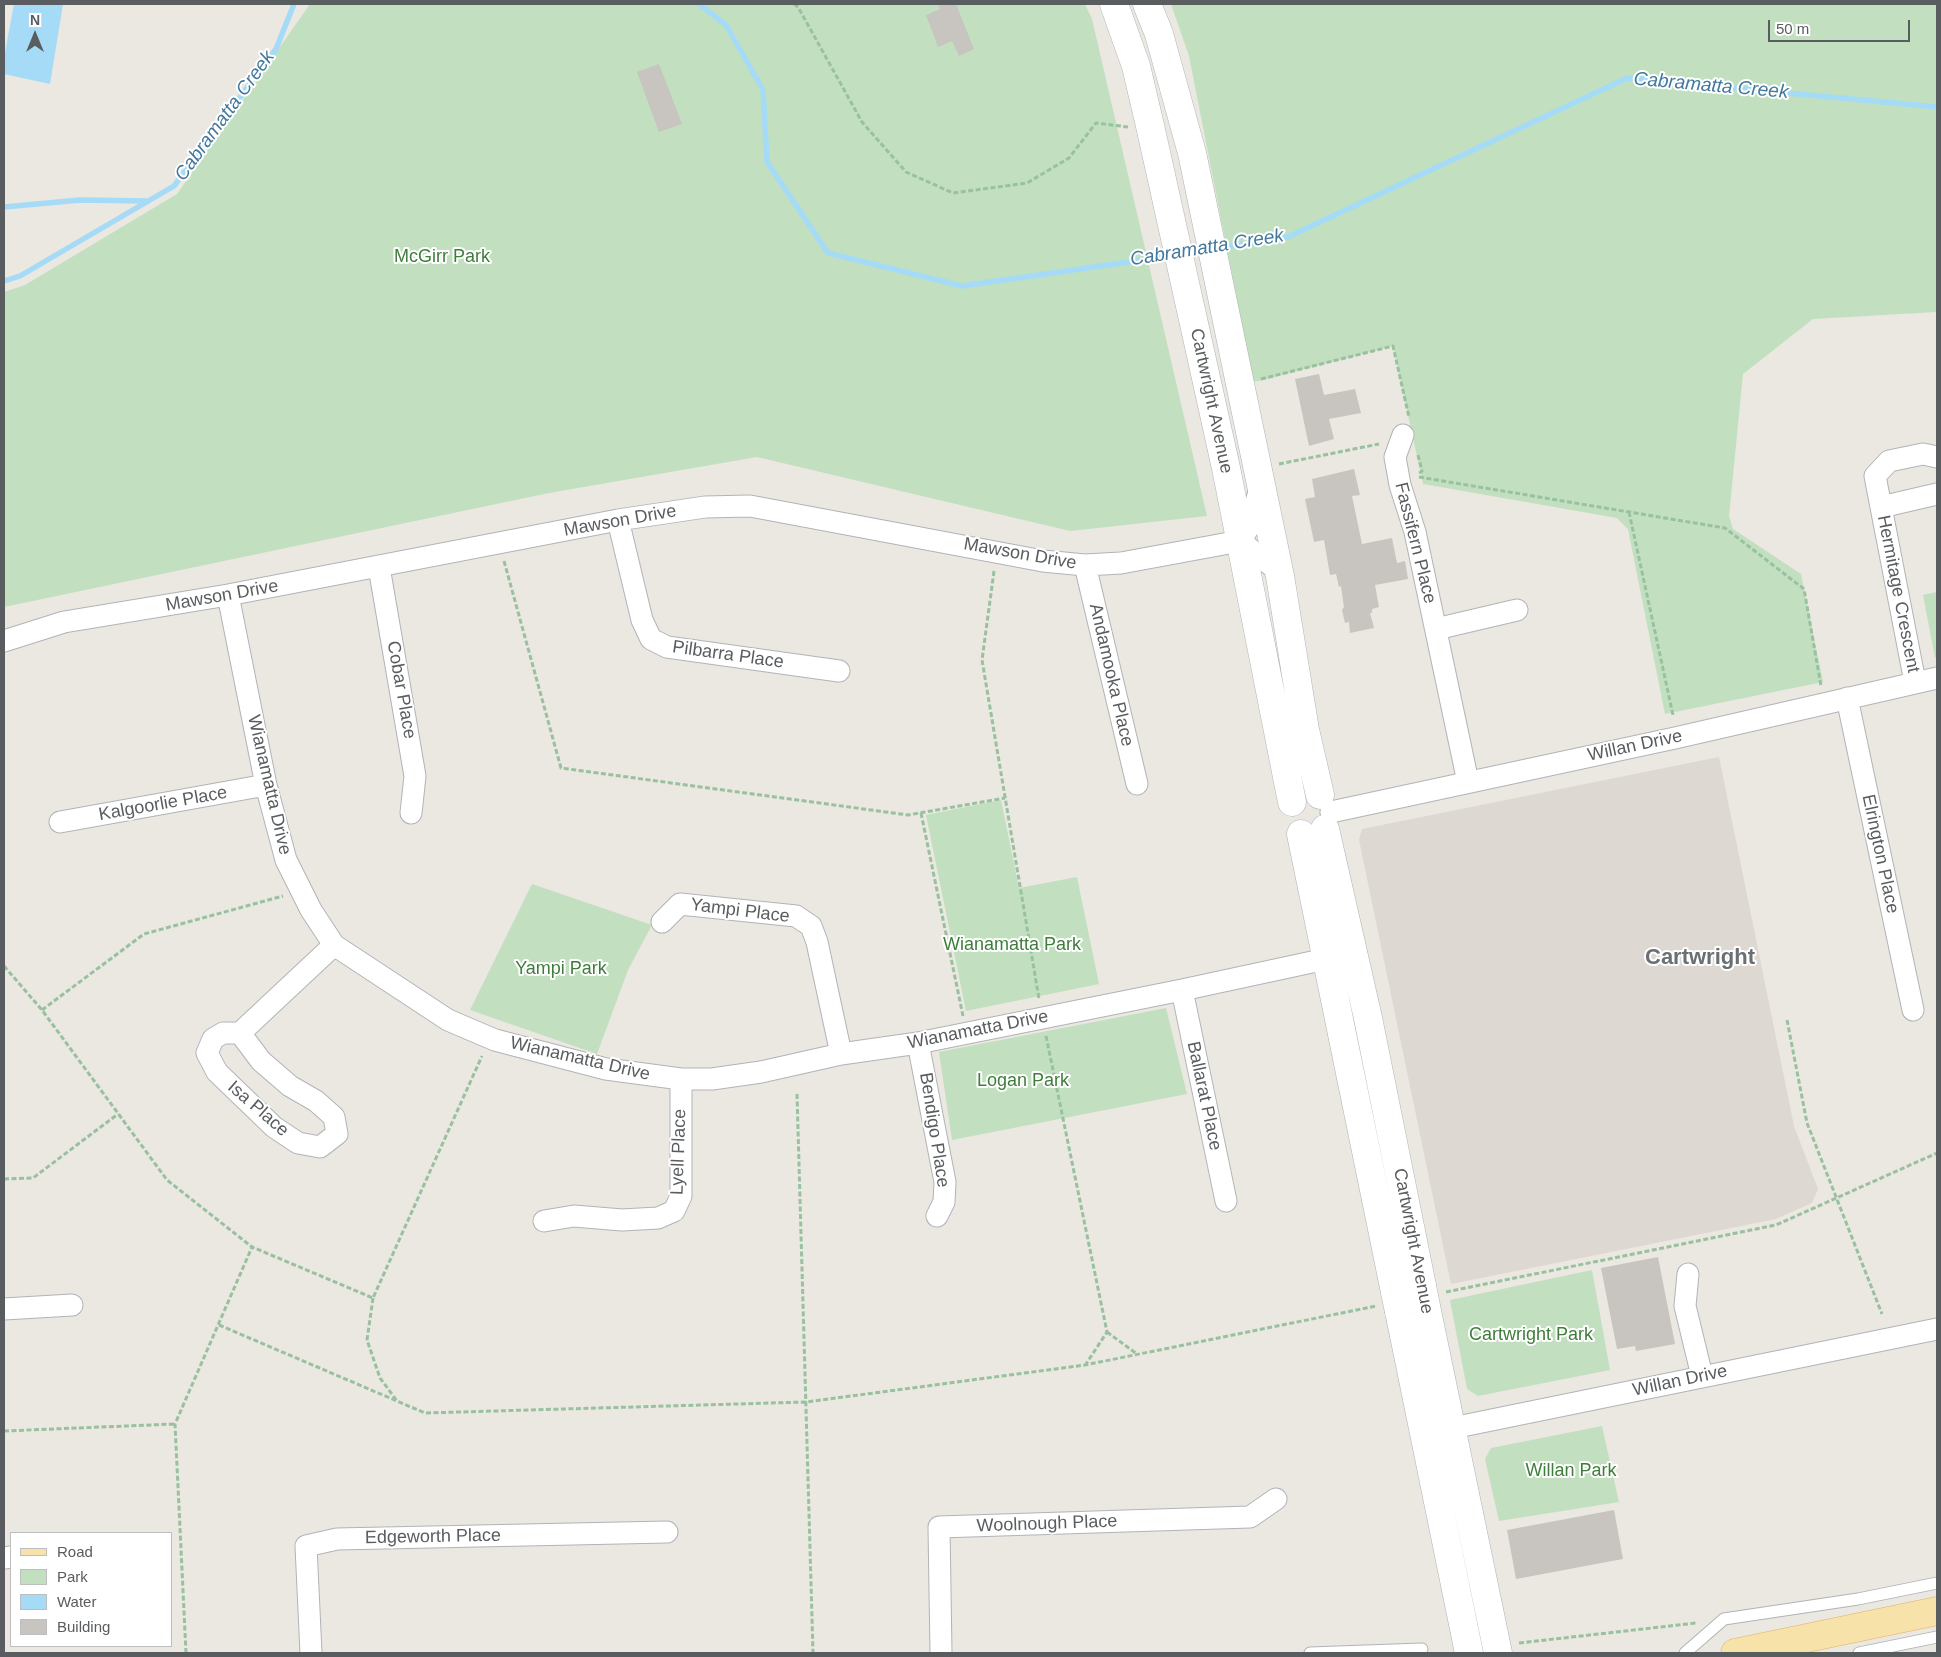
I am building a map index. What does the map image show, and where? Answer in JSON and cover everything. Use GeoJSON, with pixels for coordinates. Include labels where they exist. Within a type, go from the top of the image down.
{"type":"FeatureCollection","features":[{"type":"Feature","properties":{"kind":"main road"},"geometry":{"type":"LineString","coordinates":[[1735,1653],[1937,1611]]}},
{"type":"Feature","properties":{"kind":"street","name":"Cartwright Avenue"},"geometry":{"type":"LineString","coordinates":[[1114,4],[1136,66],[1205,374],[1292,802],[1288,812],[1289,820],[1292,827],[1319,818]]}},
{"type":"Feature","properties":{"kind":"street","name":"Cartwright Avenue"},"geometry":{"type":"LineString","coordinates":[[1148,4],[1159,34],[1192,153],[1245,374],[1260,488],[1280,576],[1319,818],[1368,1018],[1429,1297],[1451,1429],[1506,1648]]}},
{"type":"Feature","properties":{"kind":"street","name":"Fassifern Place"},"geometry":{"type":"LineString","coordinates":[[1403,439],[1400,485],[1414,532],[1468,782]]}},
{"type":"Feature","properties":{"kind":"street","name":"Hermitage Crescent"},"geometry":{"type":"LineString","coordinates":[[1915,682],[1875,476],[1889,461],[1923,454],[1937,457]]}},
{"type":"Feature","properties":{"kind":"street"},"geometry":{"type":"LineString","coordinates":[[1260,488],[1249,527],[1240,541],[1274,567],[1280,576]]}},
{"type":"Feature","properties":{"kind":"street","name":"Hermitage Crescent"},"geometry":{"type":"LineString","coordinates":[[1881,507],[1937,494]]}},
{"type":"Feature","properties":{"kind":"street","name":"Mawson Drive"},"geometry":{"type":"LineString","coordinates":[[4,641],[64,622],[228,595],[618,520],[705,507],[750,506],[1043,561],[1085,565],[1121,563],[1240,541]]}},
{"type":"Feature","properties":{"kind":"street","name":"Pilbarra Place"},"geometry":{"type":"LineString","coordinates":[[618,520],[642,620],[651,639],[667,647],[839,671]]}},
{"type":"Feature","properties":{"kind":"street","name":"Andamooka Place"},"geometry":{"type":"LineString","coordinates":[[1085,565],[1137,784]]}},
{"type":"Feature","properties":{"kind":"street","name":"Cobar Place"},"geometry":{"type":"LineString","coordinates":[[379,567],[415,776],[411,813]]}},
{"type":"Feature","properties":{"kind":"street","name":"Wianamatta Drive"},"geometry":{"type":"LineString","coordinates":[[228,595],[266,785],[286,860],[302,891],[334,945],[448,1020],[490,1038],[606,1069],[681,1079],[712,1079],[761,1072],[841,1054],[918,1043],[1326,959]]}},
{"type":"Feature","properties":{"kind":"street"},"geometry":{"type":"LineString","coordinates":[[1436,629],[1517,610]]}},
{"type":"Feature","properties":{"kind":"street","name":"Willan Drive"},"geometry":{"type":"LineString","coordinates":[[1319,818],[1468,782],[1937,678]]}},
{"type":"Feature","properties":{"kind":"street","name":"Elrington Place"},"geometry":{"type":"LineString","coordinates":[[1847,698],[1913,1010]]}},
{"type":"Feature","properties":{"kind":"street","name":"Kalgoorlie Place"},"geometry":{"type":"LineString","coordinates":[[60,822],[266,785]]}},
{"type":"Feature","properties":{"kind":"street","name":"Cartwright Avenue"},"geometry":{"type":"LineString","coordinates":[[1319,818],[1326,959],[1393,1302],[1469,1653]]}},
{"type":"Feature","properties":{"kind":"street"},"geometry":{"type":"LineString","coordinates":[[1326,959],[1335,951],[1337,946],[1335,911],[1340,900]]}},
{"type":"Feature","properties":{"kind":"street","name":"Yampi Place"},"geometry":{"type":"LineString","coordinates":[[662,922],[680,904],[796,916],[811,926],[817,942],[841,1054]]}},
{"type":"Feature","properties":{"kind":"street"},"geometry":{"type":"LineString","coordinates":[[240,1033],[334,945]]}},
{"type":"Feature","properties":{"kind":"street","name":"Ballarat Place"},"geometry":{"type":"LineString","coordinates":[[1182,990],[1226,1201]]}},
{"type":"Feature","properties":{"kind":"street","name":"Isa Place"},"geometry":{"type":"LineString","coordinates":[[222,1033],[240,1033],[261,1061],[290,1086],[316,1102],[334,1117],[337,1134],[320,1147],[298,1143],[274,1127],[217,1072],[207,1053],[213,1039],[222,1033]]}},
{"type":"Feature","properties":{"kind":"street","name":"Bendigo Place"},"geometry":{"type":"LineString","coordinates":[[918,1043],[945,1182],[944,1202],[938,1216]]}},
{"type":"Feature","properties":{"kind":"street","name":"Lyell Place"},"geometry":{"type":"LineString","coordinates":[[544,1221],[574,1216],[622,1220],[658,1218],[674,1211],[681,1196],[681,1079]]}},
{"type":"Feature","properties":{"kind":"street"},"geometry":{"type":"LineString","coordinates":[[1688,1274],[1685,1306],[1702,1376]]}},
{"type":"Feature","properties":{"kind":"street"},"geometry":{"type":"LineString","coordinates":[[4,1309],[72,1305]]}},
{"type":"Feature","properties":{"kind":"street","name":"Willan Drive"},"geometry":{"type":"LineString","coordinates":[[1423,1434],[1937,1329]]}},
{"type":"Feature","properties":{"kind":"street","name":"Woolnough Place"},"geometry":{"type":"LineString","coordinates":[[941,1653],[938,1527],[1250,1517],[1276,1499]]}},
{"type":"Feature","properties":{"kind":"street","name":"Edgeworth Place"},"geometry":{"type":"LineString","coordinates":[[311,1653],[306,1546],[337,1538],[667,1532]]}},
{"type":"Feature","properties":{"kind":"lane"},"geometry":{"type":"LineString","coordinates":[[1685,1653],[1724,1619],[1858,1600],[1937,1583]]}},
{"type":"Feature","properties":{"kind":"lane"},"geometry":{"type":"LineString","coordinates":[[1859,1653],[1937,1637]]}},
{"type":"Feature","properties":{"kind":"lane"},"geometry":{"type":"LineString","coordinates":[[1310,1653],[1422,1649]]}},
{"type":"Feature","properties":{"kind":"path"},"geometry":{"type":"LineString","coordinates":[[794,4],[798,7],[862,122],[906,172],[953,193],[1027,183],[1069,158],[1096,123],[1151,130]]}},
{"type":"Feature","properties":{"kind":"path"},"geometry":{"type":"LineString","coordinates":[[1245,374],[1393,346],[1403,439],[1274,464]]}},
{"type":"Feature","properties":{"kind":"path"},"geometry":{"type":"LineString","coordinates":[[1416,476],[1725,528],[1804,590],[1824,703]]}},
{"type":"Feature","properties":{"kind":"path"},"geometry":{"type":"LineString","coordinates":[[1629,512],[1673,715]]}},
{"type":"Feature","properties":{"kind":"path"},"geometry":{"type":"LineString","coordinates":[[499,544],[561,768],[908,816],[1005,798]]}},
{"type":"Feature","properties":{"kind":"path"},"geometry":{"type":"LineString","coordinates":[[997,551],[982,660],[1039,1002]]}},
{"type":"Feature","properties":{"kind":"path"},"geometry":{"type":"LineString","coordinates":[[921,813],[966,1033]]}},
{"type":"Feature","properties":{"kind":"path"},"geometry":{"type":"LineString","coordinates":[[42,1010],[144,934],[302,891]]}},
{"type":"Feature","properties":{"kind":"path"},"geometry":{"type":"LineString","coordinates":[[4,966],[42,1010],[168,1180],[252,1247],[373,1298]]}},
{"type":"Feature","properties":{"kind":"path"},"geometry":{"type":"LineString","coordinates":[[1787,1020],[1807,1123],[1882,1314]]}},
{"type":"Feature","properties":{"kind":"path"},"geometry":{"type":"LineString","coordinates":[[1045,1035],[1107,1332],[1138,1354]]}},
{"type":"Feature","properties":{"kind":"path"},"geometry":{"type":"LineString","coordinates":[[397,1401],[380,1378],[367,1340],[368,1322],[373,1298],[490,1038]]}},
{"type":"Feature","properties":{"kind":"path"},"geometry":{"type":"LineString","coordinates":[[797,1094],[812,1653]]}},
{"type":"Feature","properties":{"kind":"path"},"geometry":{"type":"LineString","coordinates":[[4,1179],[32,1178],[118,1114]]}},
{"type":"Feature","properties":{"kind":"path"},"geometry":{"type":"LineString","coordinates":[[1429,1297],[1776,1225],[1937,1153]]}},
{"type":"Feature","properties":{"kind":"path"},"geometry":{"type":"LineString","coordinates":[[186,1653],[175,1424],[252,1247]]}},
{"type":"Feature","properties":{"kind":"path"},"geometry":{"type":"LineString","coordinates":[[218,1325],[425,1414],[806,1402],[1085,1365],[1393,1302]]}},
{"type":"Feature","properties":{"kind":"path"},"geometry":{"type":"LineString","coordinates":[[1085,1365],[1107,1332]]}},
{"type":"Feature","properties":{"kind":"path"},"geometry":{"type":"LineString","coordinates":[[4,1432],[175,1424]]}},
{"type":"Feature","properties":{"kind":"path"},"geometry":{"type":"LineString","coordinates":[[1506,1648],[1724,1619]]}},
{"type":"Feature","properties":{"kind":"shaded area"},"geometry":{"type":"Polygon","coordinates":[[[1719,757],[1794,1126],[1818,1189],[1812,1203],[1776,1219],[1451,1284],[1359,840],[1362,829],[1719,757]]]}},
{"type":"Feature","properties":{"kind":"green space","name":"McGirr Park"},"geometry":{"type":"Polygon","coordinates":[[[310,4],[1085,4],[1092,19],[1207,516],[1070,531],[757,457],[549,493],[4,607],[4,292],[25,285],[177,194],[310,4]]]}},
{"type":"Feature","properties":{"kind":"green space"},"geometry":{"type":"Polygon","coordinates":[[[1171,4],[1937,4],[1937,312],[1813,319],[1743,374],[1729,516],[1733,529],[1801,574],[1823,682],[1665,714],[1628,529],[1617,518],[1423,484],[1393,346],[1253,381],[1189,56],[1171,4]]]}},
{"type":"Feature","properties":{"kind":"green space"},"geometry":{"type":"Polygon","coordinates":[[[1937,592],[1937,657],[1935,658],[1923,595],[1937,592]]]}},
{"type":"Feature","properties":{"kind":"green space","name":"Wianamatta Park"},"geometry":{"type":"Polygon","coordinates":[[[1001,800],[1019,888],[1077,877],[1099,984],[966,1011],[926,815],[1001,800]]]}},
{"type":"Feature","properties":{"kind":"green space","name":"Yampi Park"},"geometry":{"type":"Polygon","coordinates":[[[532,884],[652,925],[628,970],[597,1054],[470,1010],[532,884]]]}},
{"type":"Feature","properties":{"kind":"green space","name":"Logan Park"},"geometry":{"type":"Polygon","coordinates":[[[1166,1008],[1187,1094],[952,1140],[939,1052],[1166,1008]]]}},
{"type":"Feature","properties":{"kind":"green space","name":"Cartwright Park"},"geometry":{"type":"Polygon","coordinates":[[[1592,1270],[1610,1370],[1478,1396],[1467,1389],[1450,1300],[1592,1270]]]}},
{"type":"Feature","properties":{"kind":"green space","name":"Willan Park"},"geometry":{"type":"Polygon","coordinates":[[[1602,1426],[1619,1502],[1499,1521],[1485,1459],[1491,1448],[1602,1426]]]}},
{"type":"Feature","properties":{"kind":"water"},"geometry":{"type":"Polygon","coordinates":[[[14,4],[63,4],[50,84],[4,74],[4,58],[14,4]]]}},
{"type":"Feature","properties":{"kind":"building"},"geometry":{"type":"Polygon","coordinates":[[[938,4],[956,4],[974,49],[959,56],[952,41],[938,47],[926,15],[940,9],[938,4]]]}},
{"type":"Feature","properties":{"kind":"building"},"geometry":{"type":"Polygon","coordinates":[[[659,64],[682,124],[659,132],[637,72],[659,64]]]}},
{"type":"Feature","properties":{"kind":"building"},"geometry":{"type":"Polygon","coordinates":[[[1319,374],[1324,395],[1355,389],[1361,413],[1329,419],[1334,439],[1309,446],[1295,379],[1319,374]]]}},
{"type":"Feature","properties":{"kind":"building"},"geometry":{"type":"Polygon","coordinates":[[[1354,469],[1360,495],[1352,496],[1362,544],[1392,538],[1397,563],[1405,561],[1408,579],[1375,585],[1379,607],[1372,609],[1372,613],[1370,613],[1374,628],[1350,633],[1349,622],[1345,623],[1342,610],[1344,607],[1341,586],[1339,587],[1336,574],[1330,575],[1324,540],[1314,542],[1305,499],[1315,497],[1312,479],[1354,469]]]}},
{"type":"Feature","properties":{"kind":"building"},"geometry":{"type":"Polygon","coordinates":[[[1658,1257],[1675,1344],[1636,1351],[1635,1346],[1617,1349],[1601,1268],[1658,1257]]]}},
{"type":"Feature","properties":{"kind":"building"},"geometry":{"type":"Polygon","coordinates":[[[1614,1510],[1623,1559],[1516,1579],[1507,1530],[1614,1510]]]}},
{"type":"Feature","properties":{"kind":"waterway","name":"Cabramatta Creek"},"geometry":{"type":"LineString","coordinates":[[4,281],[20,276],[174,186],[276,49],[294,4]]}},
{"type":"Feature","properties":{"kind":"waterway","name":"Cabramatta Creek"},"geometry":{"type":"LineString","coordinates":[[699,4],[726,25],[763,90],[767,162],[828,253],[962,286],[1170,256]]}},
{"type":"Feature","properties":{"kind":"waterway","name":"Cabramatta Creek"},"geometry":{"type":"LineString","coordinates":[[1219,248],[1288,237],[1627,78],[1937,107]]}},
{"type":"Feature","properties":{"kind":"waterway"},"geometry":{"type":"LineString","coordinates":[[4,207],[80,200],[146,201]]}},
{"type":"Feature","properties":{"kind":"waterway","name":"Cabramatta Creek"},"geometry":{"type":"LineString","coordinates":[[1184,254],[1205,250]]}},
{"type":"Feature","properties":{"kind":"district","name":"Cartwright"},"geometry":{"type":"Point","coordinates":[1700,958]}}]}
